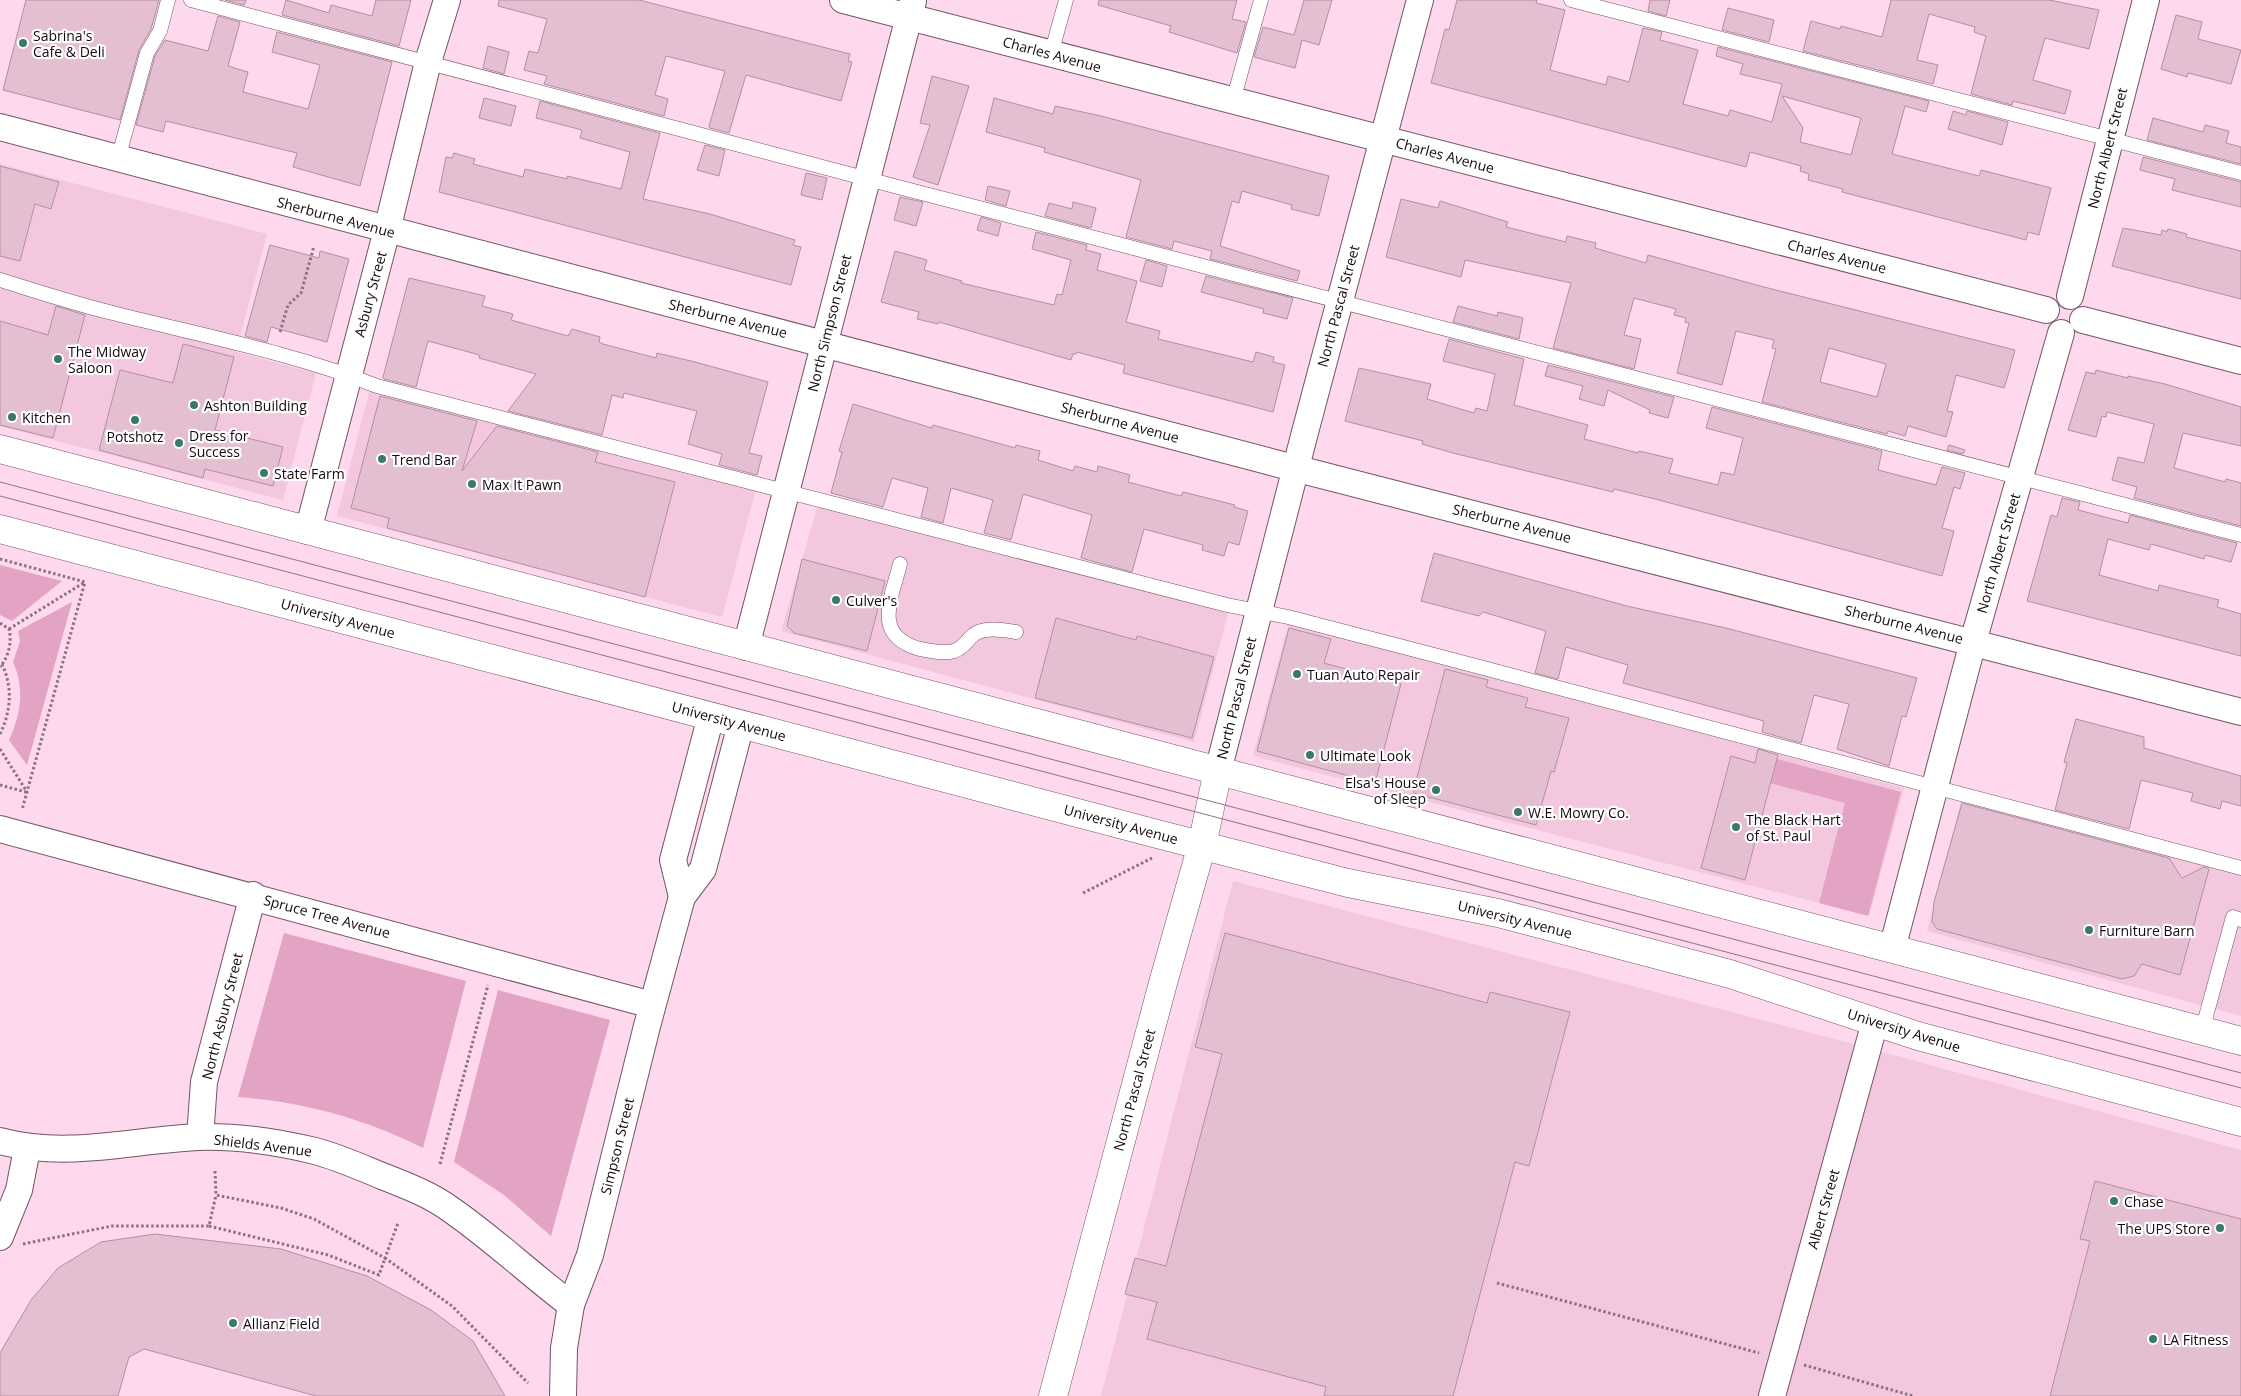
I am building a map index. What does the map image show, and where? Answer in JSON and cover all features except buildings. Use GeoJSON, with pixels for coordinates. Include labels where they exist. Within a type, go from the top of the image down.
{"type":"FeatureCollection","features":[{"type":"Feature","properties":{"kind":"main road"},"geometry":{"type":"LineString","coordinates":[[0,449],[2241,1041]]}},
{"type":"Feature","properties":{"kind":"main road","name":"University Avenue"},"geometry":{"type":"LineString","coordinates":[[0,529],[1348,883],[1498,913],[1730,974],[1918,1036],[2241,1122]]}},
{"type":"Feature","properties":{"kind":"main road","name":"North Pascal Street"},"geometry":{"type":"LineString","coordinates":[[1053,1396],[1163,983],[1202,845],[1218,771]]}},
{"type":"Feature","properties":{"kind":"street","name":"Asbury Street"},"geometry":{"type":"LineString","coordinates":[[308,531],[387,230],[428,62],[447,0]]}},
{"type":"Feature","properties":{"kind":"street","name":"Charles Avenue"},"geometry":{"type":"LineString","coordinates":[[843,0],[912,8],[1051,54],[2046,310]]}},
{"type":"Feature","properties":{"kind":"street","name":"North Pascal Street"},"geometry":{"type":"LineString","coordinates":[[1218,771],[1339,300],[1420,0]]}},
{"type":"Feature","properties":{"kind":"street","name":"North Albert Street"},"geometry":{"type":"LineString","coordinates":[[2070,296],[2146,0]]}},
{"type":"Feature","properties":{"kind":"street","name":"North Simpson Street"},"geometry":{"type":"LineString","coordinates":[[746,647],[866,178],[912,8]]}},
{"type":"Feature","properties":{"kind":"street","name":"Sherburne Avenue"},"geometry":{"type":"LineString","coordinates":[[0,127],[1295,468],[2241,712]]}},
{"type":"Feature","properties":{"kind":"street"},"geometry":{"type":"LineString","coordinates":[[2072,326],[2083,309],[2070,296],[2058,296],[2053,299],[2046,310],[2049,325],[2072,326],[2241,361]]}},
{"type":"Feature","properties":{"kind":"street","name":"North Albert Street"},"geometry":{"type":"LineString","coordinates":[[1892,948],[2020,478],[2072,326]]}},
{"type":"Feature","properties":{"kind":"street","name":"Simpson Street"},"geometry":{"type":"LineString","coordinates":[[682,897],[673,860],[711,716]]}},
{"type":"Feature","properties":{"kind":"street","name":"Simpson Street"},"geometry":{"type":"LineString","coordinates":[[563,1396],[564,1348],[571,1305],[590,1255],[652,1005],[682,897],[703,869],[741,724]]}},
{"type":"Feature","properties":{"kind":"street","name":"Spruce Tree Avenue"},"geometry":{"type":"LineString","coordinates":[[0,828],[253,895],[652,1005]]}},
{"type":"Feature","properties":{"kind":"street","name":"North Asbury Street"},"geometry":{"type":"LineString","coordinates":[[200,1137],[204,1082],[253,895]]}},
{"type":"Feature","properties":{"kind":"street","name":"Albert Street"},"geometry":{"type":"LineString","coordinates":[[1772,1396],[1875,1022]]}},
{"type":"Feature","properties":{"kind":"street","name":"Shields Avenue"},"geometry":{"type":"LineString","coordinates":[[0,1141],[27,1148],[82,1150],[200,1137],[240,1139],[314,1151],[414,1189],[448,1207],[500,1245],[537,1279],[571,1305]]}},
{"type":"Feature","properties":{"kind":"street"},"geometry":{"type":"LineString","coordinates":[[10,1241],[27,1148]]}},
{"type":"Feature","properties":{"kind":"lane"},"geometry":{"type":"LineString","coordinates":[[118,159],[147,53],[160,31],[168,0]]}},
{"type":"Feature","properties":{"kind":"lane"},"geometry":{"type":"LineString","coordinates":[[191,0],[866,178],[2241,535]]}},
{"type":"Feature","properties":{"kind":"lane"},"geometry":{"type":"LineString","coordinates":[[1051,54],[1066,0]]}},
{"type":"Feature","properties":{"kind":"lane"},"geometry":{"type":"LineString","coordinates":[[1233,101],[1261,0]]}},
{"type":"Feature","properties":{"kind":"lane"},"geometry":{"type":"LineString","coordinates":[[1571,0],[2241,173]]}},
{"type":"Feature","properties":{"kind":"lane"},"geometry":{"type":"LineString","coordinates":[[0,280],[114,313],[235,343],[348,375],[377,386],[785,493],[1218,603],[1258,611],[1447,658],[2241,868]]}},
{"type":"Feature","properties":{"kind":"lane"},"geometry":{"type":"LineString","coordinates":[[900,564],[888,611],[888,620],[894,635],[906,643],[926,650],[952,652],[962,647],[973,635],[980,632],[997,629],[1016,632]]}},
{"type":"Feature","properties":{"kind":"lane"},"geometry":{"type":"LineString","coordinates":[[2202,1031],[2233,918],[2241,920]]}},
{"type":"Feature","properties":{"kind":"path"},"geometry":{"type":"LineString","coordinates":[[280,332],[288,305],[301,294],[314,246]]}},
{"type":"Feature","properties":{"kind":"path"},"geometry":{"type":"LineString","coordinates":[[0,559],[85,582]]}},
{"type":"Feature","properties":{"kind":"path"},"geometry":{"type":"LineString","coordinates":[[9,629],[85,582]]}},
{"type":"Feature","properties":{"kind":"path"},"geometry":{"type":"LineString","coordinates":[[27,792],[85,582]]}},
{"type":"Feature","properties":{"kind":"path"},"geometry":{"type":"LineString","coordinates":[[0,623],[9,629],[11,639],[1,666],[10,680],[10,698],[5,723],[0,734]]}},
{"type":"Feature","properties":{"kind":"path"},"geometry":{"type":"LineString","coordinates":[[0,749],[27,792]]}},
{"type":"Feature","properties":{"kind":"path"},"geometry":{"type":"LineString","coordinates":[[0,785],[27,792]]}},
{"type":"Feature","properties":{"kind":"path"},"geometry":{"type":"LineString","coordinates":[[1083,893],[1156,856]]}},
{"type":"Feature","properties":{"kind":"path"},"geometry":{"type":"LineString","coordinates":[[440,1164],[488,982]]}},
{"type":"Feature","properties":{"kind":"path"},"geometry":{"type":"LineString","coordinates":[[209,1226],[216,1195],[215,1171]]}},
{"type":"Feature","properties":{"kind":"path"},"geometry":{"type":"LineString","coordinates":[[216,1195],[281,1208],[314,1219],[385,1258],[452,1306],[497,1348],[528,1383]]}},
{"type":"Feature","properties":{"kind":"path"},"geometry":{"type":"LineString","coordinates":[[10,1241],[112,1226],[209,1226],[328,1255],[378,1275],[398,1223]]}},
{"type":"Feature","properties":{"kind":"path"},"geometry":{"type":"LineString","coordinates":[[1497,1283],[1913,1396]]}},
{"type":"Feature","properties":{"kind":"shaded area"},"geometry":{"type":"Polygon","coordinates":[[[0,164],[267,234],[236,352],[316,373],[283,500],[0,426],[0,164]]]}},
{"type":"Feature","properties":{"kind":"shaded area"},"geometry":{"type":"Polygon","coordinates":[[[370,389],[756,489],[722,617],[337,516],[370,389]]]}},
{"type":"Feature","properties":{"kind":"shaded area"},"geometry":{"type":"Polygon","coordinates":[[[818,505],[1228,613],[1194,742],[781,631],[818,505]]]}},
{"type":"Feature","properties":{"kind":"shaded area"},"geometry":{"type":"Polygon","coordinates":[[[0,565],[62,581],[12,621],[0,615],[0,565]]]}},
{"type":"Feature","properties":{"kind":"shaded area"},"geometry":{"type":"Polygon","coordinates":[[[72,602],[27,765],[9,740],[19,711],[20,701],[19,682],[13,662],[20,641],[18,631],[72,602]]]}},
{"type":"Feature","properties":{"kind":"shaded area"},"geometry":{"type":"Polygon","coordinates":[[[1289,622],[1904,788],[1869,916],[1253,756],[1289,622]]]}},
{"type":"Feature","properties":{"kind":"shaded area"},"geometry":{"type":"Polygon","coordinates":[[[1777,759],[1901,792],[1868,916],[1819,903],[1845,803],[1770,783],[1777,759]]]}},
{"type":"Feature","properties":{"kind":"shaded area"},"geometry":{"type":"Polygon","coordinates":[[[1961,802],[2241,874],[2241,1016],[1927,931],[1961,802]]]}},
{"type":"Feature","properties":{"kind":"shaded area"},"geometry":{"type":"Polygon","coordinates":[[[1233,881],[1842,1041],[2241,1150],[2241,1396],[1101,1396],[1233,881]]]}},
{"type":"Feature","properties":{"kind":"shaded area"},"geometry":{"type":"Polygon","coordinates":[[[284,933],[466,981],[423,1148],[378,1128],[333,1113],[310,1107],[238,1097],[284,933]]]}},
{"type":"Feature","properties":{"kind":"shaded area"},"geometry":{"type":"Polygon","coordinates":[[[498,990],[610,1020],[551,1236],[504,1195],[454,1162],[498,990]]]}},
{"type":"Feature","properties":{"kind":"tram line"},"geometry":{"type":"LineString","coordinates":[[0,482],[2241,1073]]}},
{"type":"Feature","properties":{"kind":"tram line"},"geometry":{"type":"LineString","coordinates":[[0,496],[2241,1088]]}},
{"type":"Feature","properties":{"kind":"place","name":"Sabrina's Cafe & Deli"},"geometry":{"type":"Point","coordinates":[23,43]}},
{"type":"Feature","properties":{"kind":"place","name":"The Midway Saloon"},"geometry":{"type":"Point","coordinates":[58,359]}},
{"type":"Feature","properties":{"kind":"place","name":"Ashton Building"},"geometry":{"type":"Point","coordinates":[194,405]}},
{"type":"Feature","properties":{"kind":"place","name":"Kitchen"},"geometry":{"type":"Point","coordinates":[12,417]}},
{"type":"Feature","properties":{"kind":"place","name":"Potshotz"},"geometry":{"type":"Point","coordinates":[135,420]}},
{"type":"Feature","properties":{"kind":"place","name":"Dress for Success"},"geometry":{"type":"Point","coordinates":[179,443]}},
{"type":"Feature","properties":{"kind":"place","name":"Trend Bar"},"geometry":{"type":"Point","coordinates":[382,459]}},
{"type":"Feature","properties":{"kind":"place","name":"State Farm"},"geometry":{"type":"Point","coordinates":[264,473]}},
{"type":"Feature","properties":{"kind":"place","name":"Max It Pawn"},"geometry":{"type":"Point","coordinates":[472,484]}},
{"type":"Feature","properties":{"kind":"place","name":"Culver's"},"geometry":{"type":"Point","coordinates":[836,600]}},
{"type":"Feature","properties":{"kind":"place","name":"Tuan Auto Repair"},"geometry":{"type":"Point","coordinates":[1297,674]}},
{"type":"Feature","properties":{"kind":"place","name":"Ultimate Look"},"geometry":{"type":"Point","coordinates":[1310,755]}},
{"type":"Feature","properties":{"kind":"place","name":"Elsa's House of Sleep"},"geometry":{"type":"Point","coordinates":[1436,790]}},
{"type":"Feature","properties":{"kind":"place","name":"W.E. Mowry Co."},"geometry":{"type":"Point","coordinates":[1518,812]}},
{"type":"Feature","properties":{"kind":"place","name":"The Black Hart of St. Paul"},"geometry":{"type":"Point","coordinates":[1736,827]}},
{"type":"Feature","properties":{"kind":"place","name":"Furniture Barn"},"geometry":{"type":"Point","coordinates":[2089,930]}},
{"type":"Feature","properties":{"kind":"place","name":"Chase"},"geometry":{"type":"Point","coordinates":[2114,1201]}},
{"type":"Feature","properties":{"kind":"place","name":"The UPS Store"},"geometry":{"type":"Point","coordinates":[2220,1228]}},
{"type":"Feature","properties":{"kind":"place","name":"Allianz Field"},"geometry":{"type":"Point","coordinates":[233,1323]}},
{"type":"Feature","properties":{"kind":"place","name":"LA Fitness"},"geometry":{"type":"Point","coordinates":[2153,1339]}}]}
